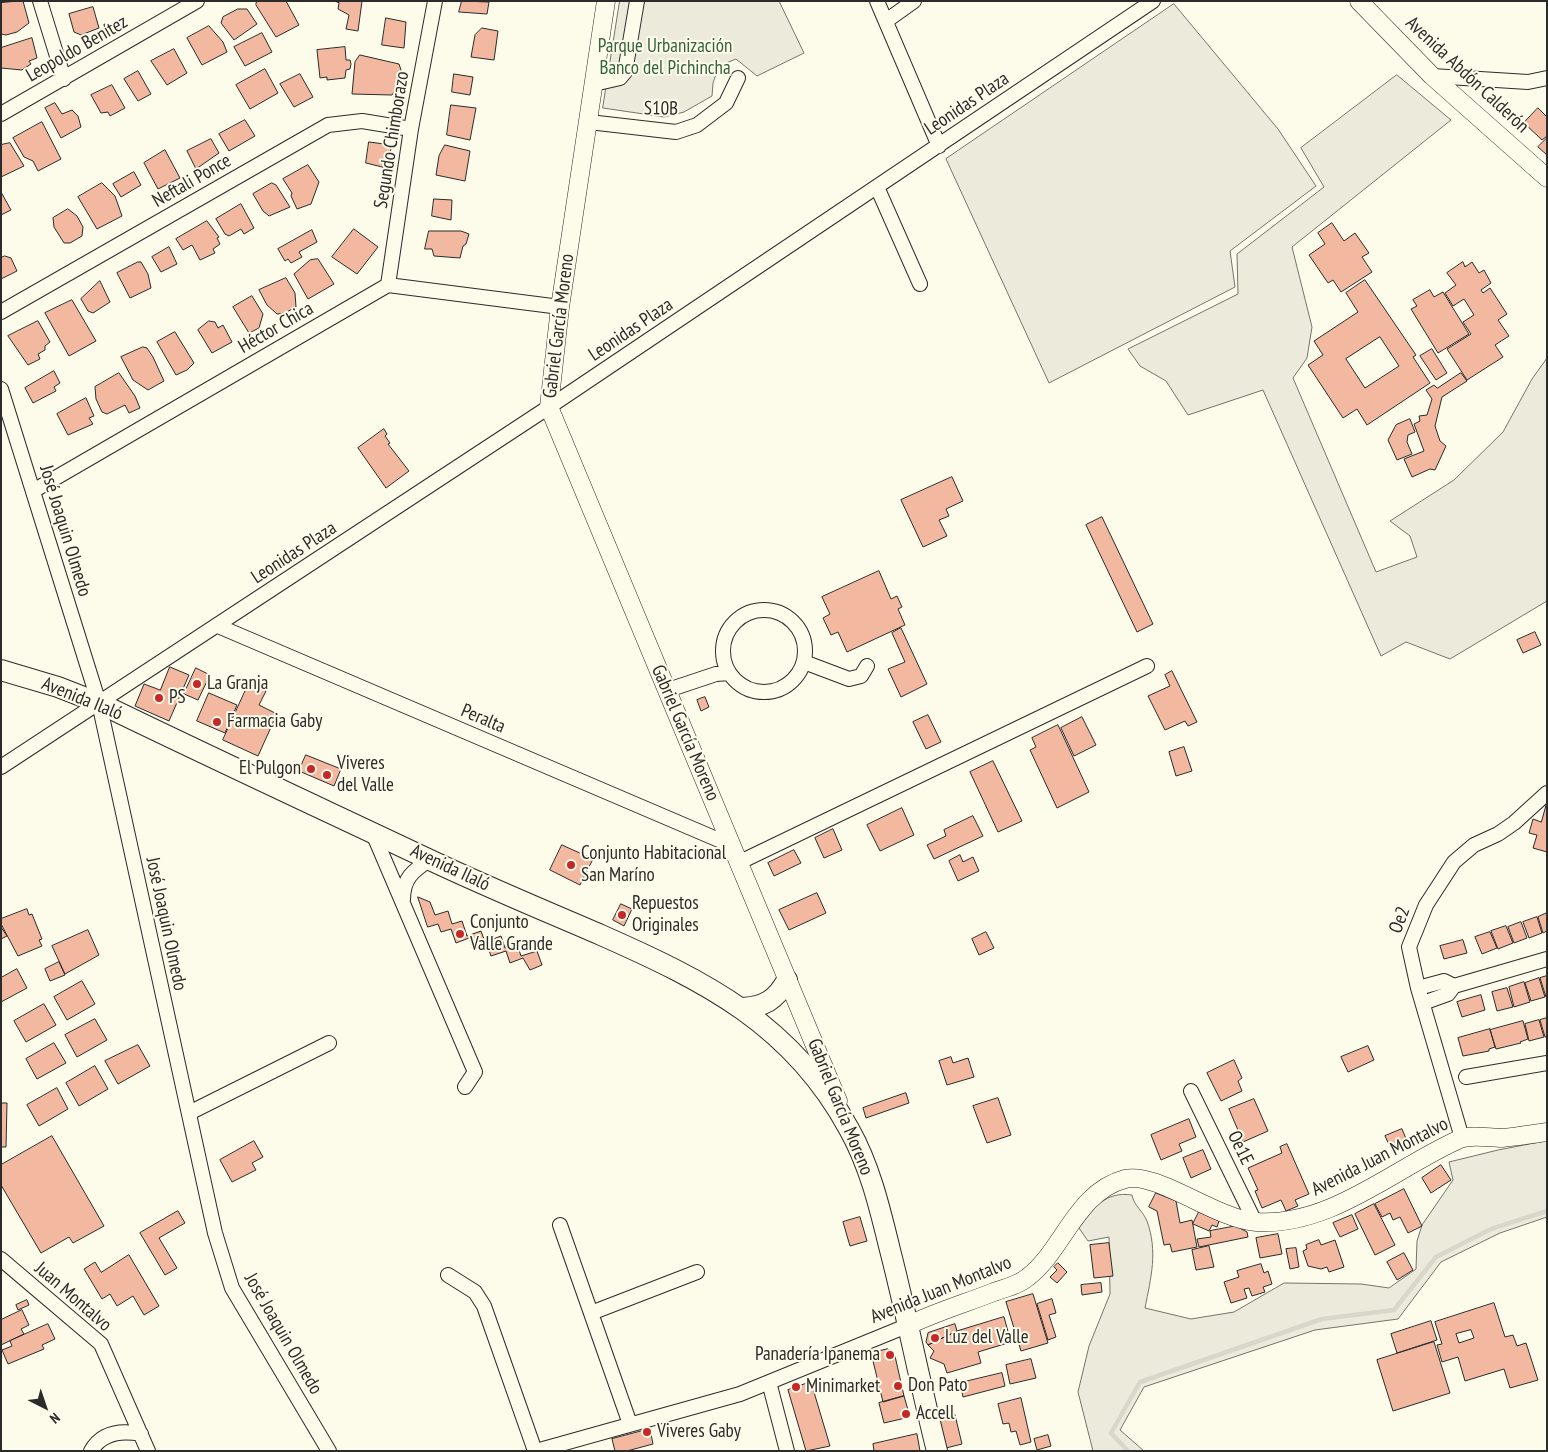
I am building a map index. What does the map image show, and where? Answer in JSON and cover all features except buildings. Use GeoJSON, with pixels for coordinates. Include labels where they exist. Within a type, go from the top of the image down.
{"type":"FeatureCollection","features":[{"type":"Feature","properties":{"kind":"main road","name":"Avenida Ilaló"},"geometry":{"type":"LineString","coordinates":[[1,670],[58,687],[99,703],[372,831],[429,860],[667,965],[742,1008],[768,1029],[798,1058],[829,1096],[851,1131]]}},
{"type":"Feature","properties":{"kind":"main road"},"geometry":{"type":"LineString","coordinates":[[742,1008],[756,1008],[769,1002],[780,993],[787,980]]}},
{"type":"Feature","properties":{"kind":"main road","name":"Gabriel García Moreno"},"geometry":{"type":"LineString","coordinates":[[851,1131],[876,1197],[909,1325],[917,1369],[937,1451]]}},
{"type":"Feature","properties":{"kind":"street"},"geometry":{"type":"LineString","coordinates":[[40,1],[64,79]]}},
{"type":"Feature","properties":{"kind":"street","name":"Leopoldo Benítez"},"geometry":{"type":"LineString","coordinates":[[1,114],[197,1]]}},
{"type":"Feature","properties":{"kind":"street","name":"Segundo Chimborazo"},"geometry":{"type":"LineString","coordinates":[[388,285],[411,129],[435,1]]}},
{"type":"Feature","properties":{"kind":"street","name":"Gabriel García Moreno"},"geometry":{"type":"LineString","coordinates":[[606,1],[560,307],[549,407],[851,1131]]}},
{"type":"Feature","properties":{"kind":"street"},"geometry":{"type":"LineString","coordinates":[[594,84],[620,78],[625,72],[637,1]]}},
{"type":"Feature","properties":{"kind":"street"},"geometry":{"type":"LineString","coordinates":[[877,1],[938,146]]}},
{"type":"Feature","properties":{"kind":"street"},"geometry":{"type":"LineString","coordinates":[[886,21],[914,1]]}},
{"type":"Feature","properties":{"kind":"street","name":"Leonidas Plaza"},"geometry":{"type":"LineString","coordinates":[[1,767],[549,407],[1153,1]]}},
{"type":"Feature","properties":{"kind":"street","name":"Avenida Abdón Calderón"},"geometry":{"type":"LineString","coordinates":[[1360,1],[1432,76],[1547,178]]}},
{"type":"Feature","properties":{"kind":"street"},"geometry":{"type":"LineString","coordinates":[[1432,76],[1528,82],[1547,78]]}},
{"type":"Feature","properties":{"kind":"street","name":"S10B"},"geometry":{"type":"LineString","coordinates":[[589,122],[676,132],[697,125],[726,103],[738,78]]}},
{"type":"Feature","properties":{"kind":"street","name":"Neftali Ponce"},"geometry":{"type":"LineString","coordinates":[[1,312],[328,125],[362,121],[411,129]]}},
{"type":"Feature","properties":{"kind":"street"},"geometry":{"type":"LineString","coordinates":[[877,187],[920,284]]}},
{"type":"Feature","properties":{"kind":"street"},"geometry":{"type":"LineString","coordinates":[[388,285],[560,307]]}},
{"type":"Feature","properties":{"kind":"street","name":"Héctor Chica"},"geometry":{"type":"LineString","coordinates":[[33,491],[388,285]]}},
{"type":"Feature","properties":{"kind":"street","name":"José Joaquin Olmedo"},"geometry":{"type":"LineString","coordinates":[[1,389],[99,703],[215,1233],[232,1288],[329,1451]]}},
{"type":"Feature","properties":{"kind":"street"},"geometry":{"type":"LineString","coordinates":[[766,610],[780,613],[792,621],[801,633],[805,647],[804,662],[791,682],[779,690],[765,692],[751,690],[738,684],[728,673],[724,659],[723,644],[729,630],[738,619],[751,612],[766,610]]}},
{"type":"Feature","properties":{"kind":"street","name":"Peralta"},"geometry":{"type":"LineString","coordinates":[[218,626],[736,854]]}},
{"type":"Feature","properties":{"kind":"street"},"geometry":{"type":"LineString","coordinates":[[804,662],[849,678],[861,676],[867,666]]}},
{"type":"Feature","properties":{"kind":"street"},"geometry":{"type":"LineString","coordinates":[[736,854],[1148,666]]}},
{"type":"Feature","properties":{"kind":"street"},"geometry":{"type":"LineString","coordinates":[[668,690],[716,674],[728,673]]}},
{"type":"Feature","properties":{"kind":"street","name":"Oe2"},"geometry":{"type":"LineString","coordinates":[[1462,1138],[1418,988],[1409,948],[1426,905],[1454,862],[1474,845],[1514,824],[1547,793]]}},
{"type":"Feature","properties":{"kind":"street"},"geometry":{"type":"LineString","coordinates":[[372,831],[475,1072],[466,1087]]}},
{"type":"Feature","properties":{"kind":"street"},"geometry":{"type":"LineString","coordinates":[[403,900],[403,887],[413,871],[429,860]]}},
{"type":"Feature","properties":{"kind":"street"},"geometry":{"type":"LineString","coordinates":[[1423,1003],[1448,994],[1454,986],[1547,959]]}},
{"type":"Feature","properties":{"kind":"street"},"geometry":{"type":"LineString","coordinates":[[1418,988],[1444,982],[1454,986]]}},
{"type":"Feature","properties":{"kind":"street"},"geometry":{"type":"LineString","coordinates":[[189,1113],[329,1043]]}},
{"type":"Feature","properties":{"kind":"street"},"geometry":{"type":"LineString","coordinates":[[1466,1077],[1547,1063]]}},
{"type":"Feature","properties":{"kind":"street","name":"Oe1E"},"geometry":{"type":"LineString","coordinates":[[1191,1090],[1255,1222]]}},
{"type":"Feature","properties":{"kind":"street","name":"Avenida Juan Montalvo"},"geometry":{"type":"LineString","coordinates":[[535,1451],[740,1394],[1028,1278],[1059,1240],[1077,1213],[1099,1193],[1125,1179],[1152,1180],[1226,1216],[1255,1222],[1282,1222],[1308,1216],[1386,1181],[1462,1138],[1503,1138],[1547,1132]]}},
{"type":"Feature","properties":{"kind":"street"},"geometry":{"type":"LineString","coordinates":[[560,1225],[630,1424]]}},
{"type":"Feature","properties":{"kind":"street","name":"Juan Montalvo"},"geometry":{"type":"LineString","coordinates":[[1,1259],[101,1344],[148,1451]]}},
{"type":"Feature","properties":{"kind":"street"},"geometry":{"type":"LineString","coordinates":[[591,1312],[697,1272]]}},
{"type":"Feature","properties":{"kind":"street"},"geometry":{"type":"LineString","coordinates":[[448,1275],[475,1292],[484,1306],[535,1451]]}},
{"type":"Feature","properties":{"kind":"street"},"geometry":{"type":"LineString","coordinates":[[769,1382],[788,1451]]}},
{"type":"Feature","properties":{"kind":"street"},"geometry":{"type":"LineString","coordinates":[[92,1451],[96,1444],[112,1433],[126,1431],[141,1434]]}},
{"type":"Feature","properties":{"kind":"green space","name":"Parque Urbanización Banco del Pichincha"},"geometry":{"type":"Polygon","coordinates":[[[620,1],[779,1],[804,53],[757,76],[736,59],[719,66],[713,83],[712,96],[684,112],[664,117],[603,108],[620,1]]]}},
{"type":"Feature","properties":{"kind":"green space"},"geometry":{"type":"Polygon","coordinates":[[[1174,4],[1278,129],[1316,186],[1230,251],[1235,287],[1049,383],[946,159],[1174,4]]]}},
{"type":"Feature","properties":{"kind":"green space"},"geometry":{"type":"Polygon","coordinates":[[[1397,75],[1451,120],[1292,247],[1312,327],[1307,358],[1293,378],[1376,572],[1417,557],[1410,536],[1390,521],[1454,480],[1503,432],[1532,379],[1547,358],[1547,601],[1450,659],[1406,642],[1381,656],[1263,390],[1188,415],[1166,381],[1140,366],[1128,349],[1238,294],[1237,254],[1324,187],[1301,148],[1397,75]]]}},
{"type":"Feature","properties":{"kind":"green space"},"geometry":{"type":"Polygon","coordinates":[[[1547,1141],[1547,1217],[1500,1233],[1441,1262],[1398,1319],[1315,1330],[1144,1387],[1120,1430],[1144,1451],[1093,1451],[1078,1392],[1089,1346],[1110,1294],[1109,1237],[1088,1241],[1079,1228],[1101,1202],[1114,1196],[1132,1195],[1147,1221],[1153,1254],[1145,1308],[1191,1319],[1234,1312],[1284,1283],[1361,1284],[1389,1288],[1416,1269],[1417,1241],[1422,1225],[1453,1180],[1449,1162],[1547,1141]]]}},
{"type":"Feature","properties":{"kind":"waterway"},"geometry":{"type":"LineString","coordinates":[[1128,1451],[1111,1433],[1140,1382],[1322,1319],[1394,1310],[1436,1257],[1491,1229],[1547,1211]]}},
{"type":"Feature","properties":{"kind":"place","name":"La Granja"},"geometry":{"type":"Point","coordinates":[197,684]}},
{"type":"Feature","properties":{"kind":"place","name":"PS"},"geometry":{"type":"Point","coordinates":[159,698]}},
{"type":"Feature","properties":{"kind":"place","name":"Farmacia Gaby"},"geometry":{"type":"Point","coordinates":[217,722]}},
{"type":"Feature","properties":{"kind":"place","name":"El Pulgon"},"geometry":{"type":"Point","coordinates":[311,769]}},
{"type":"Feature","properties":{"kind":"place","name":"Viveres del Valle"},"geometry":{"type":"Point","coordinates":[327,775]}},
{"type":"Feature","properties":{"kind":"place","name":"Conjunto Habitacional San Maríno"},"geometry":{"type":"Point","coordinates":[571,865]}},
{"type":"Feature","properties":{"kind":"place","name":"Repuestos Originales"},"geometry":{"type":"Point","coordinates":[622,915]}},
{"type":"Feature","properties":{"kind":"place","name":"Conjunto Valle Grande"},"geometry":{"type":"Point","coordinates":[460,934]}},
{"type":"Feature","properties":{"kind":"place","name":"Luz del Valle"},"geometry":{"type":"Point","coordinates":[935,1338]}},
{"type":"Feature","properties":{"kind":"place","name":"Panadería Ipanema"},"geometry":{"type":"Point","coordinates":[890,1355]}},
{"type":"Feature","properties":{"kind":"place","name":"Don Pato"},"geometry":{"type":"Point","coordinates":[898,1386]}},
{"type":"Feature","properties":{"kind":"place","name":"Minimarket"},"geometry":{"type":"Point","coordinates":[796,1387]}},
{"type":"Feature","properties":{"kind":"place","name":"Accell"},"geometry":{"type":"Point","coordinates":[906,1414]}},
{"type":"Feature","properties":{"kind":"place","name":"Viveres Gaby"},"geometry":{"type":"Point","coordinates":[647,1432]}}]}
